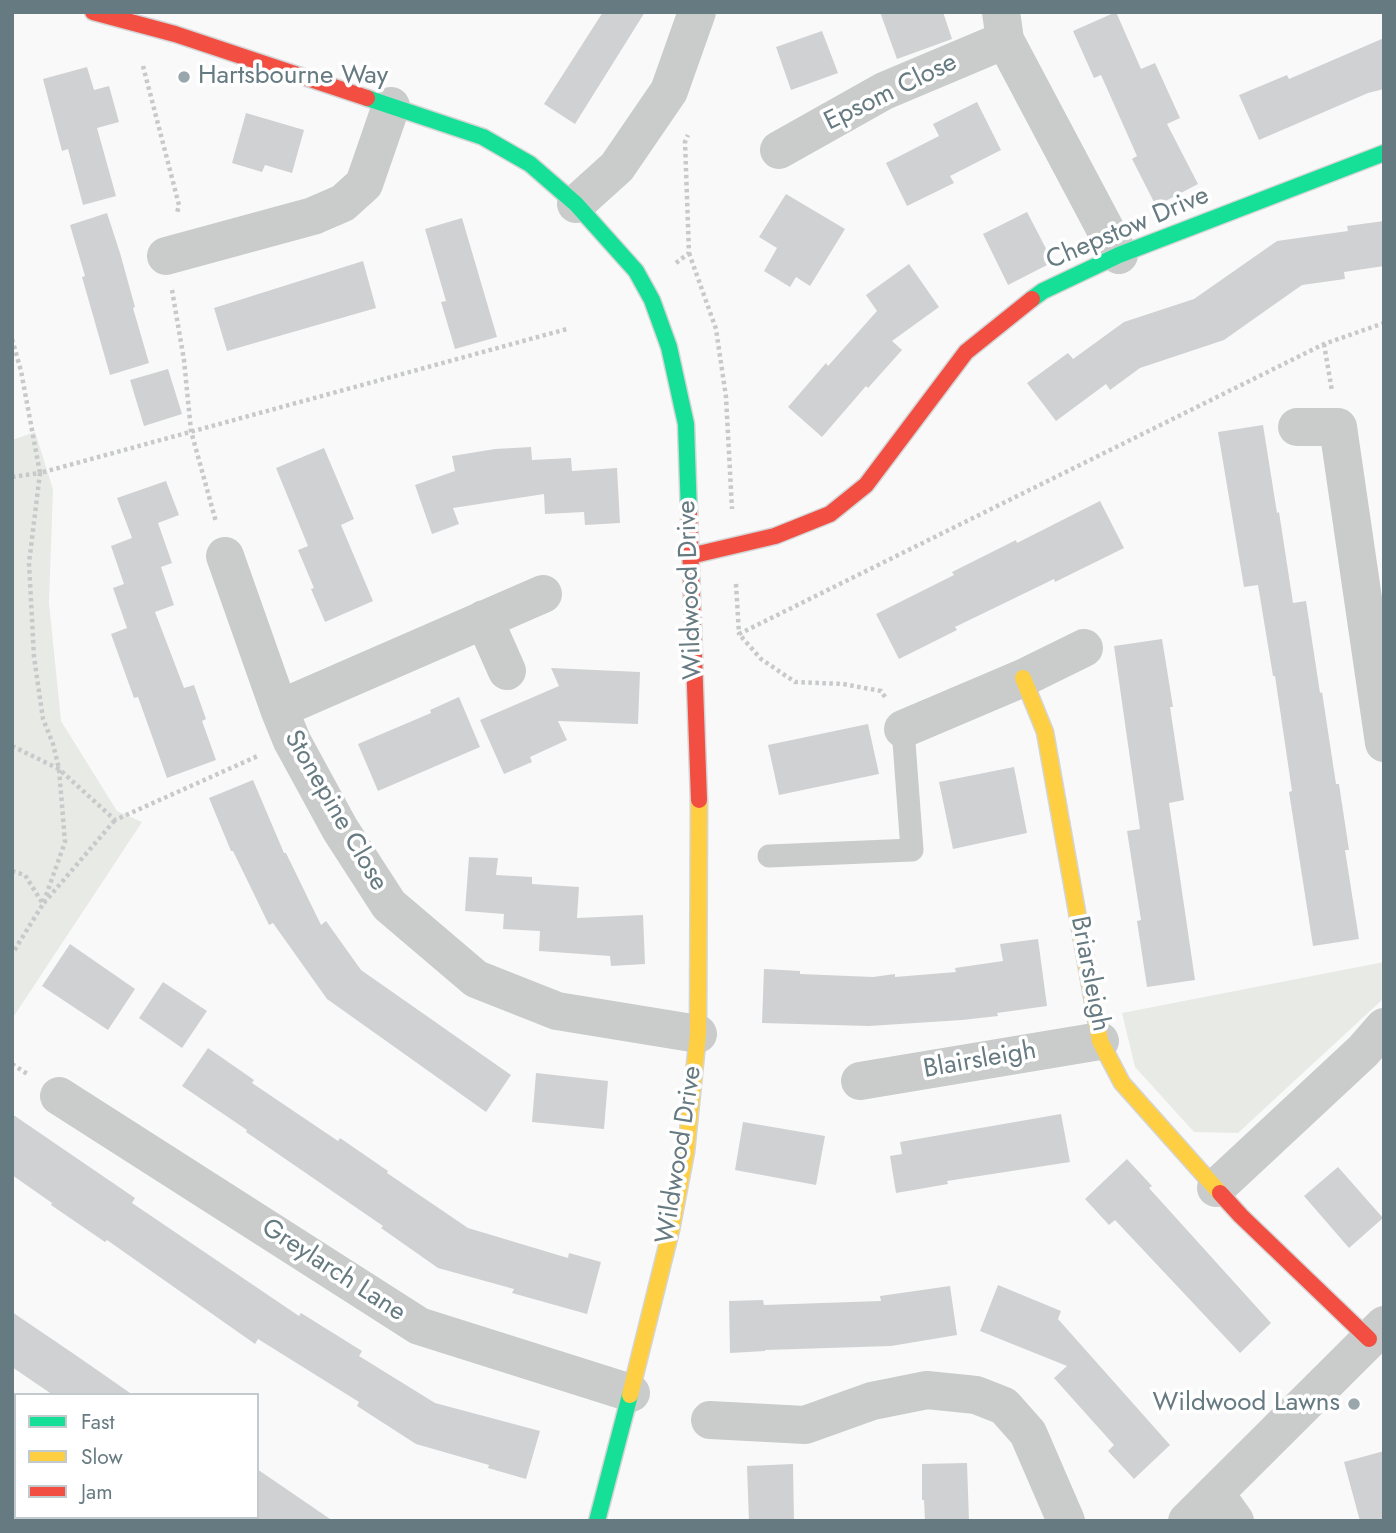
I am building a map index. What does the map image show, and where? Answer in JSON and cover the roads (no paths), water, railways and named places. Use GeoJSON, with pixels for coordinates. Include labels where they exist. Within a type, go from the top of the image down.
{"type":"FeatureCollection","features":[{"type":"Feature","properties":{"kind":"street","name":"Wildwood Drive"},"geometry":{"type":"LineString","coordinates":[[93,12],[133,24],[177,23],[391,106],[483,137],[530,164],[576,204],[636,271],[652,300],[669,347],[686,424],[699,797],[698,1034],[686,1152],[671,1230],[597,1521]]}},
{"type":"Feature","properties":{"kind":"street"},"geometry":{"type":"LineString","coordinates":[[576,204],[617,167],[669,91],[697,12]]}},
{"type":"Feature","properties":{"kind":"street"},"geometry":{"type":"LineString","coordinates":[[1003,26],[1119,255]]}},
{"type":"Feature","properties":{"kind":"street","name":"Epsom Close"},"geometry":{"type":"LineString","coordinates":[[779,150],[1003,26]]}},
{"type":"Feature","properties":{"kind":"street"},"geometry":{"type":"LineString","coordinates":[[166,256],[313,216],[343,203],[364,184],[391,106]]}},
{"type":"Feature","properties":{"kind":"street","name":"Chepstow Drive"},"geometry":{"type":"LineString","coordinates":[[690,556],[775,536],[830,514],[866,485],[965,352],[1043,291],[1119,255],[1384,153]]}},
{"type":"Feature","properties":{"kind":"street"},"geometry":{"type":"LineString","coordinates":[[1297,427],[1338,427],[1384,743]]}},
{"type":"Feature","properties":{"kind":"street","name":"Stonepine Close"},"geometry":{"type":"LineString","coordinates":[[225,556],[285,725],[340,829],[389,905],[476,979],[557,1011],[698,1034]]}},
{"type":"Feature","properties":{"kind":"street","name":"Stonepine Close"},"geometry":{"type":"LineString","coordinates":[[285,725],[484,620],[543,594]]}},
{"type":"Feature","properties":{"kind":"street"},"geometry":{"type":"LineString","coordinates":[[484,620],[507,671]]}},
{"type":"Feature","properties":{"kind":"street"},"geometry":{"type":"LineString","coordinates":[[903,729],[1023,678],[1084,648]]}},
{"type":"Feature","properties":{"kind":"street","name":"Briarsleigh"},"geometry":{"type":"LineString","coordinates":[[1023,678],[1045,732],[1100,1041],[1122,1083],[1241,1216],[1377,1332]]}},
{"type":"Feature","properties":{"kind":"street"},"geometry":{"type":"LineString","coordinates":[[1216,1188],[1363,1051],[1384,1027]]}},
{"type":"Feature","properties":{"kind":"street","name":"Blairsleigh"},"geometry":{"type":"LineString","coordinates":[[860,1081],[1100,1041]]}},
{"type":"Feature","properties":{"kind":"street","name":"Greylarch Lane"},"geometry":{"type":"LineString","coordinates":[[59,1096],[419,1326],[631,1393]]}},
{"type":"Feature","properties":{"kind":"street"},"geometry":{"type":"LineString","coordinates":[[1187,1521],[1225,1507],[1377,1332]]}},
{"type":"Feature","properties":{"kind":"street"},"geometry":{"type":"LineString","coordinates":[[710,1420],[805,1425],[872,1401],[927,1390],[976,1395],[1004,1406],[1028,1433],[1066,1521]]}},
{"type":"Feature","properties":{"kind":"lane"},"geometry":{"type":"LineString","coordinates":[[769,856],[912,850],[903,729]]}},
{"type":"Feature","properties":{"kind":"place","name":"Hartsbourne Way"},"geometry":{"type":"Point","coordinates":[184,77]}},
{"type":"Feature","properties":{"kind":"place","name":"Wildwood Lawns"},"geometry":{"type":"Point","coordinates":[1354,1404]}}]}
